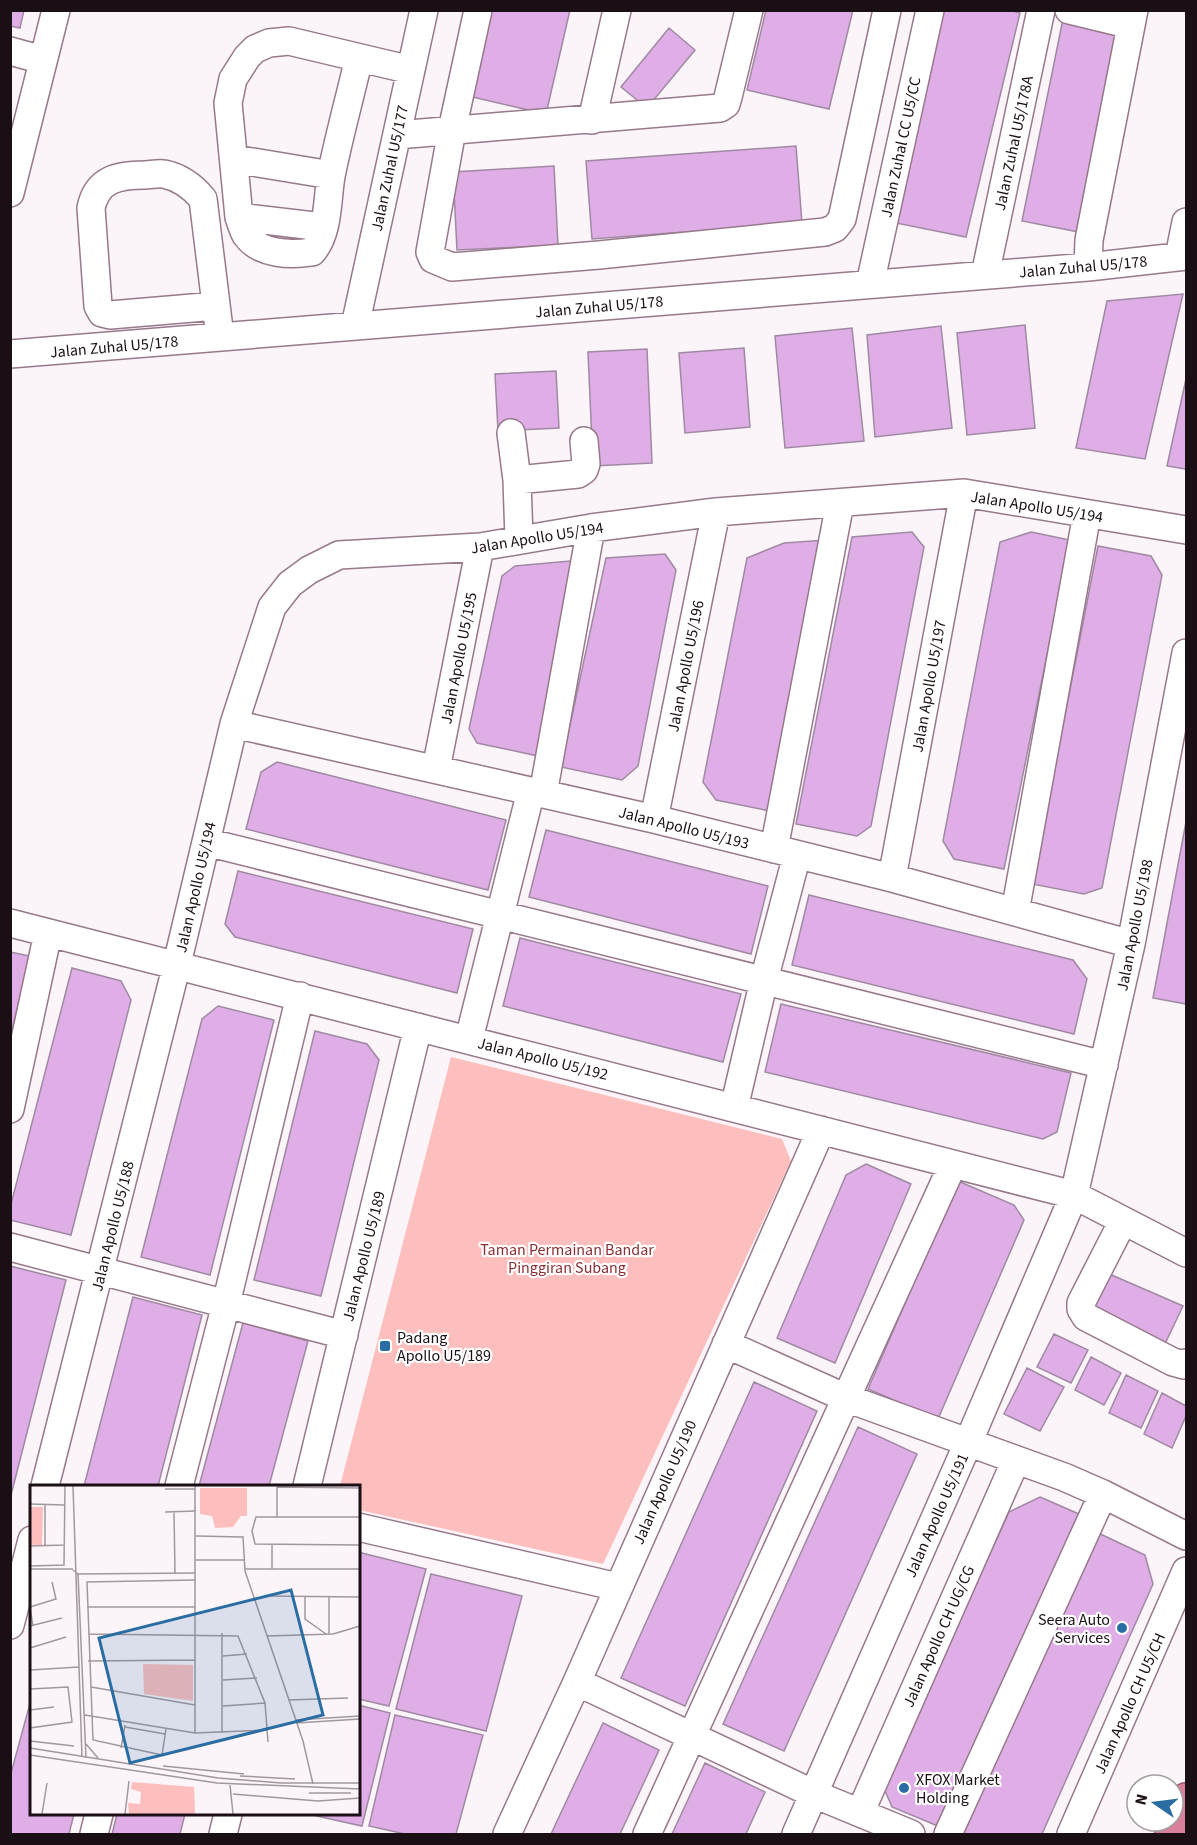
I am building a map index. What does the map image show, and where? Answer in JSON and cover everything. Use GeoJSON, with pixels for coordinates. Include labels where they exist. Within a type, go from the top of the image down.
{"type":"FeatureCollection","features":[{"type":"Feature","properties":{"kind":"highway"},"geometry":{"type":"LineString","coordinates":[[1172,1834],[1186,1800]]}},
{"type":"Feature","properties":{"kind":"street"},"geometry":{"type":"LineString","coordinates":[[10,193],[56,10]]}},
{"type":"Feature","properties":{"kind":"street","name":"Jalan Zuhal U5/177"},"geometry":{"type":"LineString","coordinates":[[355,326],[424,10]]}},
{"type":"Feature","properties":{"kind":"street"},"geometry":{"type":"LineString","coordinates":[[478,10],[452,130],[430,252],[433,259],[452,267],[825,232],[835,228],[842,219],[888,10]]}},
{"type":"Feature","properties":{"kind":"street"},"geometry":{"type":"LineString","coordinates":[[592,120],[617,10]]}},
{"type":"Feature","properties":{"kind":"street"},"geometry":{"type":"LineString","coordinates":[[397,135],[720,108],[726,104],[748,10]]}},
{"type":"Feature","properties":{"kind":"street","name":"Jalan Zuhal CC U5/CC"},"geometry":{"type":"LineString","coordinates":[[870,284],[930,10]]}},
{"type":"Feature","properties":{"kind":"street","name":"Jalan Zuhal U5/178A"},"geometry":{"type":"LineString","coordinates":[[985,275],[1041,10]]}},
{"type":"Feature","properties":{"kind":"street"},"geometry":{"type":"LineString","coordinates":[[1069,10],[1133,18],[1089,240],[1088,267]]}},
{"type":"Feature","properties":{"kind":"street"},"geometry":{"type":"LineString","coordinates":[[359,58],[318,246],[312,252],[287,253],[267,250],[253,243],[244,233],[239,217],[228,103],[232,79],[247,57],[255,49],[269,43],[289,41],[411,70]]}},
{"type":"Feature","properties":{"kind":"street"},"geometry":{"type":"LineString","coordinates":[[10,51],[43,60]]}},
{"type":"Feature","properties":{"kind":"street"},"geometry":{"type":"LineString","coordinates":[[234,159],[332,175]]}},
{"type":"Feature","properties":{"kind":"street"},"geometry":{"type":"LineString","coordinates":[[216,306],[110,315],[102,313],[98,306],[91,208],[94,195],[110,179],[133,175],[164,174],[192,186],[203,199],[220,337]]}},
{"type":"Feature","properties":{"kind":"street"},"geometry":{"type":"LineString","coordinates":[[1183,257],[1186,222]]}},
{"type":"Feature","properties":{"kind":"street","name":"Jalan Zuhal U5/178"},"geometry":{"type":"LineString","coordinates":[[10,354],[1088,267],[1183,257]]}},
{"type":"Feature","properties":{"kind":"street"},"geometry":{"type":"LineString","coordinates":[[511,433],[517,480],[519,539]]}},
{"type":"Feature","properties":{"kind":"street"},"geometry":{"type":"LineString","coordinates":[[517,480],[578,474],[584,471],[586,464],[584,441]]}},
{"type":"Feature","properties":{"kind":"street","name":"Jalan Apollo U5/194"},"geometry":{"type":"LineString","coordinates":[[177,964],[234,724],[272,607],[290,584],[309,570],[339,555],[480,547],[591,528],[716,512],[963,493],[1186,530]]}},
{"type":"Feature","properties":{"kind":"street","name":"Jalan Apollo U5/197"},"geometry":{"type":"LineString","coordinates":[[892,878],[963,493]]}},
{"type":"Feature","properties":{"kind":"street"},"geometry":{"type":"LineString","coordinates":[[734,1108],[764,980],[840,503]]}},
{"type":"Feature","properties":{"kind":"street","name":"Jalan Apollo U5/196"},"geometry":{"type":"LineString","coordinates":[[654,819],[716,512]]}},
{"type":"Feature","properties":{"kind":"street"},"geometry":{"type":"LineString","coordinates":[[1015,912],[1086,514]]}},
{"type":"Feature","properties":{"kind":"street"},"geometry":{"type":"LineString","coordinates":[[469,1039],[499,914],[537,792],[591,528]]}},
{"type":"Feature","properties":{"kind":"street","name":"Jalan Apollo U5/195"},"geometry":{"type":"LineString","coordinates":[[436,769],[480,547]]}},
{"type":"Feature","properties":{"kind":"street","name":"Jalan Apollo U5/198"},"geometry":{"type":"LineString","coordinates":[[1074,1195],[1131,944],[1186,653]]}},
{"type":"Feature","properties":{"kind":"street","name":"Jalan Apollo U5/193"},"geometry":{"type":"LineString","coordinates":[[234,724],[654,819],[892,878],[1131,944]]}},
{"type":"Feature","properties":{"kind":"street"},"geometry":{"type":"LineString","coordinates":[[206,842],[1104,1065]]}},
{"type":"Feature","properties":{"kind":"street","name":"Jalan Apollo U5/192"},"geometry":{"type":"LineString","coordinates":[[10,923],[1074,1195],[1186,1253]]}},
{"type":"Feature","properties":{"kind":"street"},"geometry":{"type":"LineString","coordinates":[[10,1109],[48,933]]}},
{"type":"Feature","properties":{"kind":"street","name":"Jalan Apollo U5/188"},"geometry":{"type":"LineString","coordinates":[[45,1485],[177,964]]}},
{"type":"Feature","properties":{"kind":"street"},"geometry":{"type":"LineString","coordinates":[[179,1485],[226,1304],[300,996]]}},
{"type":"Feature","properties":{"kind":"street","name":"Jalan Apollo U5/189"},"geometry":{"type":"LineString","coordinates":[[307,1485],[418,1026]]}},
{"type":"Feature","properties":{"kind":"street","name":"Jalan Apollo U5/190"},"geometry":{"type":"LineString","coordinates":[[507,1834],[577,1682],[821,1130]]}},
{"type":"Feature","properties":{"kind":"street"},"geometry":{"type":"LineString","coordinates":[[648,1834],[953,1164]]}},
{"type":"Feature","properties":{"kind":"street","name":"Jalan Apollo U5/191"},"geometry":{"type":"LineString","coordinates":[[796,1834],[1074,1195]]}},
{"type":"Feature","properties":{"kind":"street"},"geometry":{"type":"LineString","coordinates":[[1123,1221],[1081,1303],[1081,1309],[1086,1317],[1163,1357],[1184,1365],[1186,1363]]}},
{"type":"Feature","properties":{"kind":"street"},"geometry":{"type":"LineString","coordinates":[[10,1247],[344,1335]]}},
{"type":"Feature","properties":{"kind":"street"},"geometry":{"type":"LineString","coordinates":[[726,1344],[846,1398],[1103,1494],[1186,1536]]}},
{"type":"Feature","properties":{"kind":"street","name":"Jalan Apollo CH UG/CG"},"geometry":{"type":"LineString","coordinates":[[860,1813],[1016,1460]]}},
{"type":"Feature","properties":{"kind":"street"},"geometry":{"type":"LineString","coordinates":[[948,1834],[1103,1494]]}},
{"type":"Feature","properties":{"kind":"street"},"geometry":{"type":"LineString","coordinates":[[360,1527],[618,1587]]}},
{"type":"Feature","properties":{"kind":"street"},"geometry":{"type":"LineString","coordinates":[[10,1625],[25,1552]]}},
{"type":"Feature","properties":{"kind":"street","name":"Jalan Apollo CH U5/CH"},"geometry":{"type":"LineString","coordinates":[[1071,1834],[1186,1571]]}},
{"type":"Feature","properties":{"kind":"street"},"geometry":{"type":"LineString","coordinates":[[577,1682],[814,1794],[911,1834]]}},
{"type":"Feature","properties":{"kind":"street"},"geometry":{"type":"LineString","coordinates":[[94,1834],[99,1815]]}},
{"type":"Feature","properties":{"kind":"street"},"geometry":{"type":"LineString","coordinates":[[223,1834],[228,1815]]}},
{"type":"Feature","properties":{"kind":"green space","name":"Taman Permainan Bandar Pinggiran Subang"},"geometry":{"type":"Polygon","coordinates":[[[451,1057],[782,1139],[791,1161],[603,1564],[360,1510],[360,1485],[340,1485],[451,1057]]]}},
{"type":"Feature","properties":{"kind":"building"},"geometry":{"type":"Polygon","coordinates":[[[10,10],[24,10],[20,28],[10,26],[10,10]]]}},
{"type":"Feature","properties":{"kind":"building"},"geometry":{"type":"Polygon","coordinates":[[[488,10],[570,10],[546,114],[468,96],[488,10]]]}},
{"type":"Feature","properties":{"kind":"building"},"geometry":{"type":"Polygon","coordinates":[[[766,10],[853,10],[829,109],[747,90],[766,10]]]}},
{"type":"Feature","properties":{"kind":"building"},"geometry":{"type":"Polygon","coordinates":[[[942,10],[1009,10],[1020,13],[966,237],[896,223],[942,10]]]}},
{"type":"Feature","properties":{"kind":"building"},"geometry":{"type":"Polygon","coordinates":[[[1063,19],[1119,32],[1079,232],[1022,221],[1063,19]]]}},
{"type":"Feature","properties":{"kind":"building"},"geometry":{"type":"Polygon","coordinates":[[[669,28],[695,50],[647,108],[621,87],[669,28]]]}},
{"type":"Feature","properties":{"kind":"building"},"geometry":{"type":"Polygon","coordinates":[[[796,146],[802,223],[592,239],[586,161],[796,146]]]}},
{"type":"Feature","properties":{"kind":"building"},"geometry":{"type":"Polygon","coordinates":[[[554,166],[558,245],[457,250],[453,172],[554,166]]]}},
{"type":"Feature","properties":{"kind":"building"},"geometry":{"type":"Polygon","coordinates":[[[1183,294],[1145,459],[1076,448],[1107,301],[1183,294]]]}},
{"type":"Feature","properties":{"kind":"building"},"geometry":{"type":"Polygon","coordinates":[[[1025,325],[1035,428],[967,435],[957,333],[1025,325]]]}},
{"type":"Feature","properties":{"kind":"building"},"geometry":{"type":"Polygon","coordinates":[[[941,326],[952,428],[875,437],[867,335],[941,326]]]}},
{"type":"Feature","properties":{"kind":"building"},"geometry":{"type":"Polygon","coordinates":[[[852,328],[864,441],[785,448],[775,336],[852,328]]]}},
{"type":"Feature","properties":{"kind":"building"},"geometry":{"type":"Polygon","coordinates":[[[744,348],[750,427],[685,433],[679,353],[744,348]]]}},
{"type":"Feature","properties":{"kind":"building"},"geometry":{"type":"Polygon","coordinates":[[[647,349],[652,463],[593,466],[588,352],[647,349]]]}},
{"type":"Feature","properties":{"kind":"building"},"geometry":{"type":"Polygon","coordinates":[[[556,371],[559,428],[498,431],[495,374],[556,371]]]}},
{"type":"Feature","properties":{"kind":"building"},"geometry":{"type":"Polygon","coordinates":[[[1186,379],[1186,469],[1167,466],[1186,379]]]}},
{"type":"Feature","properties":{"kind":"building"},"geometry":{"type":"Polygon","coordinates":[[[912,532],[924,547],[871,826],[857,836],[796,824],[852,537],[912,532]]]}},
{"type":"Feature","properties":{"kind":"building"},"geometry":{"type":"Polygon","coordinates":[[[1031,532],[1070,540],[1004,869],[954,859],[943,841],[1000,542],[1031,532]]]}},
{"type":"Feature","properties":{"kind":"building"},"geometry":{"type":"Polygon","coordinates":[[[826,540],[770,811],[716,800],[703,782],[747,558],[784,543],[826,540]]]}},
{"type":"Feature","properties":{"kind":"building"},"geometry":{"type":"Polygon","coordinates":[[[1098,546],[1151,556],[1162,575],[1102,888],[1084,894],[1032,884],[1098,546]]]}},
{"type":"Feature","properties":{"kind":"building"},"geometry":{"type":"Polygon","coordinates":[[[665,554],[676,570],[638,766],[622,780],[561,767],[606,558],[665,554]]]}},
{"type":"Feature","properties":{"kind":"building"},"geometry":{"type":"Polygon","coordinates":[[[581,560],[538,756],[477,743],[469,729],[502,576],[515,566],[581,560]]]}},
{"type":"Feature","properties":{"kind":"building"},"geometry":{"type":"Polygon","coordinates":[[[277,762],[506,820],[488,890],[246,829],[261,772],[277,762]]]}},
{"type":"Feature","properties":{"kind":"building"},"geometry":{"type":"Polygon","coordinates":[[[1186,822],[1186,1004],[1153,998],[1186,822]]]}},
{"type":"Feature","properties":{"kind":"building"},"geometry":{"type":"Polygon","coordinates":[[[546,830],[768,886],[751,954],[529,897],[546,830]]]}},
{"type":"Feature","properties":{"kind":"building"},"geometry":{"type":"Polygon","coordinates":[[[238,871],[473,929],[457,993],[235,937],[225,924],[238,871]]]}},
{"type":"Feature","properties":{"kind":"building"},"geometry":{"type":"Polygon","coordinates":[[[809,895],[1073,960],[1087,979],[1074,1034],[792,965],[809,895]]]}},
{"type":"Feature","properties":{"kind":"building"},"geometry":{"type":"Polygon","coordinates":[[[520,938],[741,994],[723,1062],[503,1006],[520,938]]]}},
{"type":"Feature","properties":{"kind":"building"},"geometry":{"type":"Polygon","coordinates":[[[10,952],[30,956],[10,1038],[10,952]]]}},
{"type":"Feature","properties":{"kind":"building"},"geometry":{"type":"Polygon","coordinates":[[[72,968],[121,981],[131,1000],[71,1235],[10,1220],[10,1208],[72,968]]]}},
{"type":"Feature","properties":{"kind":"building"},"geometry":{"type":"Polygon","coordinates":[[[781,1004],[1071,1073],[1057,1132],[1043,1139],[765,1072],[781,1004]]]}},
{"type":"Feature","properties":{"kind":"building"},"geometry":{"type":"Polygon","coordinates":[[[218,1006],[274,1020],[210,1275],[141,1257],[202,1019],[218,1006]]]}},
{"type":"Feature","properties":{"kind":"building"},"geometry":{"type":"Polygon","coordinates":[[[315,1031],[367,1044],[379,1060],[321,1296],[254,1280],[315,1031]]]}},
{"type":"Feature","properties":{"kind":"building"},"geometry":{"type":"Polygon","coordinates":[[[866,1164],[911,1184],[835,1363],[777,1338],[846,1175],[866,1164]]]}},
{"type":"Feature","properties":{"kind":"building"},"geometry":{"type":"Polygon","coordinates":[[[958,1181],[1014,1205],[1024,1220],[938,1419],[868,1389],[958,1181]]]}},
{"type":"Feature","properties":{"kind":"building"},"geometry":{"type":"Polygon","coordinates":[[[10,1266],[66,1280],[10,1499],[10,1266]]]}},
{"type":"Feature","properties":{"kind":"building"},"geometry":{"type":"Polygon","coordinates":[[[1107,1273],[1183,1306],[1163,1348],[1090,1314],[1107,1273]]]}},
{"type":"Feature","properties":{"kind":"building"},"geometry":{"type":"Polygon","coordinates":[[[133,1297],[202,1315],[158,1485],[84,1485],[133,1297]]]}},
{"type":"Feature","properties":{"kind":"building"},"geometry":{"type":"Polygon","coordinates":[[[243,1323],[308,1341],[269,1485],[199,1485],[243,1323]]]}},
{"type":"Feature","properties":{"kind":"building"},"geometry":{"type":"Polygon","coordinates":[[[1054,1334],[1088,1350],[1071,1383],[1037,1367],[1054,1334]]]}},
{"type":"Feature","properties":{"kind":"building"},"geometry":{"type":"Polygon","coordinates":[[[1091,1357],[1121,1373],[1104,1405],[1075,1390],[1091,1357]]]}},
{"type":"Feature","properties":{"kind":"building"},"geometry":{"type":"Polygon","coordinates":[[[1027,1368],[1064,1387],[1040,1431],[1004,1414],[1027,1368]]]}},
{"type":"Feature","properties":{"kind":"building"},"geometry":{"type":"Polygon","coordinates":[[[1126,1375],[1158,1391],[1141,1428],[1109,1413],[1126,1375]]]}},
{"type":"Feature","properties":{"kind":"building"},"geometry":{"type":"Polygon","coordinates":[[[754,1382],[817,1411],[685,1706],[621,1678],[754,1382]]]}},
{"type":"Feature","properties":{"kind":"building"},"geometry":{"type":"Polygon","coordinates":[[[1162,1393],[1186,1406],[1186,1416],[1172,1448],[1144,1434],[1162,1393]]]}},
{"type":"Feature","properties":{"kind":"building"},"geometry":{"type":"Polygon","coordinates":[[[858,1427],[917,1454],[784,1751],[723,1724],[858,1427]]]}},
{"type":"Feature","properties":{"kind":"building"},"geometry":{"type":"Polygon","coordinates":[[[1040,1497],[1088,1518],[945,1829],[892,1807],[883,1786],[1009,1512],[1040,1497]]]}},
{"type":"Feature","properties":{"kind":"building"},"geometry":{"type":"Polygon","coordinates":[[[1094,1531],[1145,1555],[1153,1584],[1042,1834],[957,1834],[1094,1531]]]}},
{"type":"Feature","properties":{"kind":"building"},"geometry":{"type":"Polygon","coordinates":[[[360,1552],[426,1569],[389,1706],[360,1699],[360,1552]]]}},
{"type":"Feature","properties":{"kind":"building"},"geometry":{"type":"Polygon","coordinates":[[[431,1574],[522,1596],[486,1731],[396,1709],[431,1574]]]}},
{"type":"Feature","properties":{"kind":"building"},"geometry":{"type":"Polygon","coordinates":[[[30,1703],[30,1815],[74,1815],[69,1834],[10,1834],[10,1777],[30,1703]]]}},
{"type":"Feature","properties":{"kind":"building"},"geometry":{"type":"Polygon","coordinates":[[[360,1706],[390,1713],[362,1826],[312,1815],[360,1815],[360,1706]]]}},
{"type":"Feature","properties":{"kind":"building"},"geometry":{"type":"Polygon","coordinates":[[[395,1715],[483,1735],[456,1834],[405,1834],[369,1826],[395,1715]]]}},
{"type":"Feature","properties":{"kind":"building"},"geometry":{"type":"Polygon","coordinates":[[[603,1723],[659,1750],[620,1834],[551,1834],[603,1723]]]}},
{"type":"Feature","properties":{"kind":"building"},"geometry":{"type":"Polygon","coordinates":[[[705,1763],[765,1792],[746,1834],[672,1834],[705,1763]]]}},
{"type":"Feature","properties":{"kind":"building"},"geometry":{"type":"Polygon","coordinates":[[[117,1815],[185,1815],[180,1834],[112,1834],[117,1815]]]}},
{"type":"Feature","properties":{"kind":"place","name":"Padang Apollo U5/189"},"geometry":{"type":"Point","coordinates":[385,1346]}},
{"type":"Feature","properties":{"kind":"place","name":"Seera Auto Services"},"geometry":{"type":"Point","coordinates":[1122,1628]}},
{"type":"Feature","properties":{"kind":"place","name":"XFOX Market Holding"},"geometry":{"type":"Point","coordinates":[904,1788]}}]}
